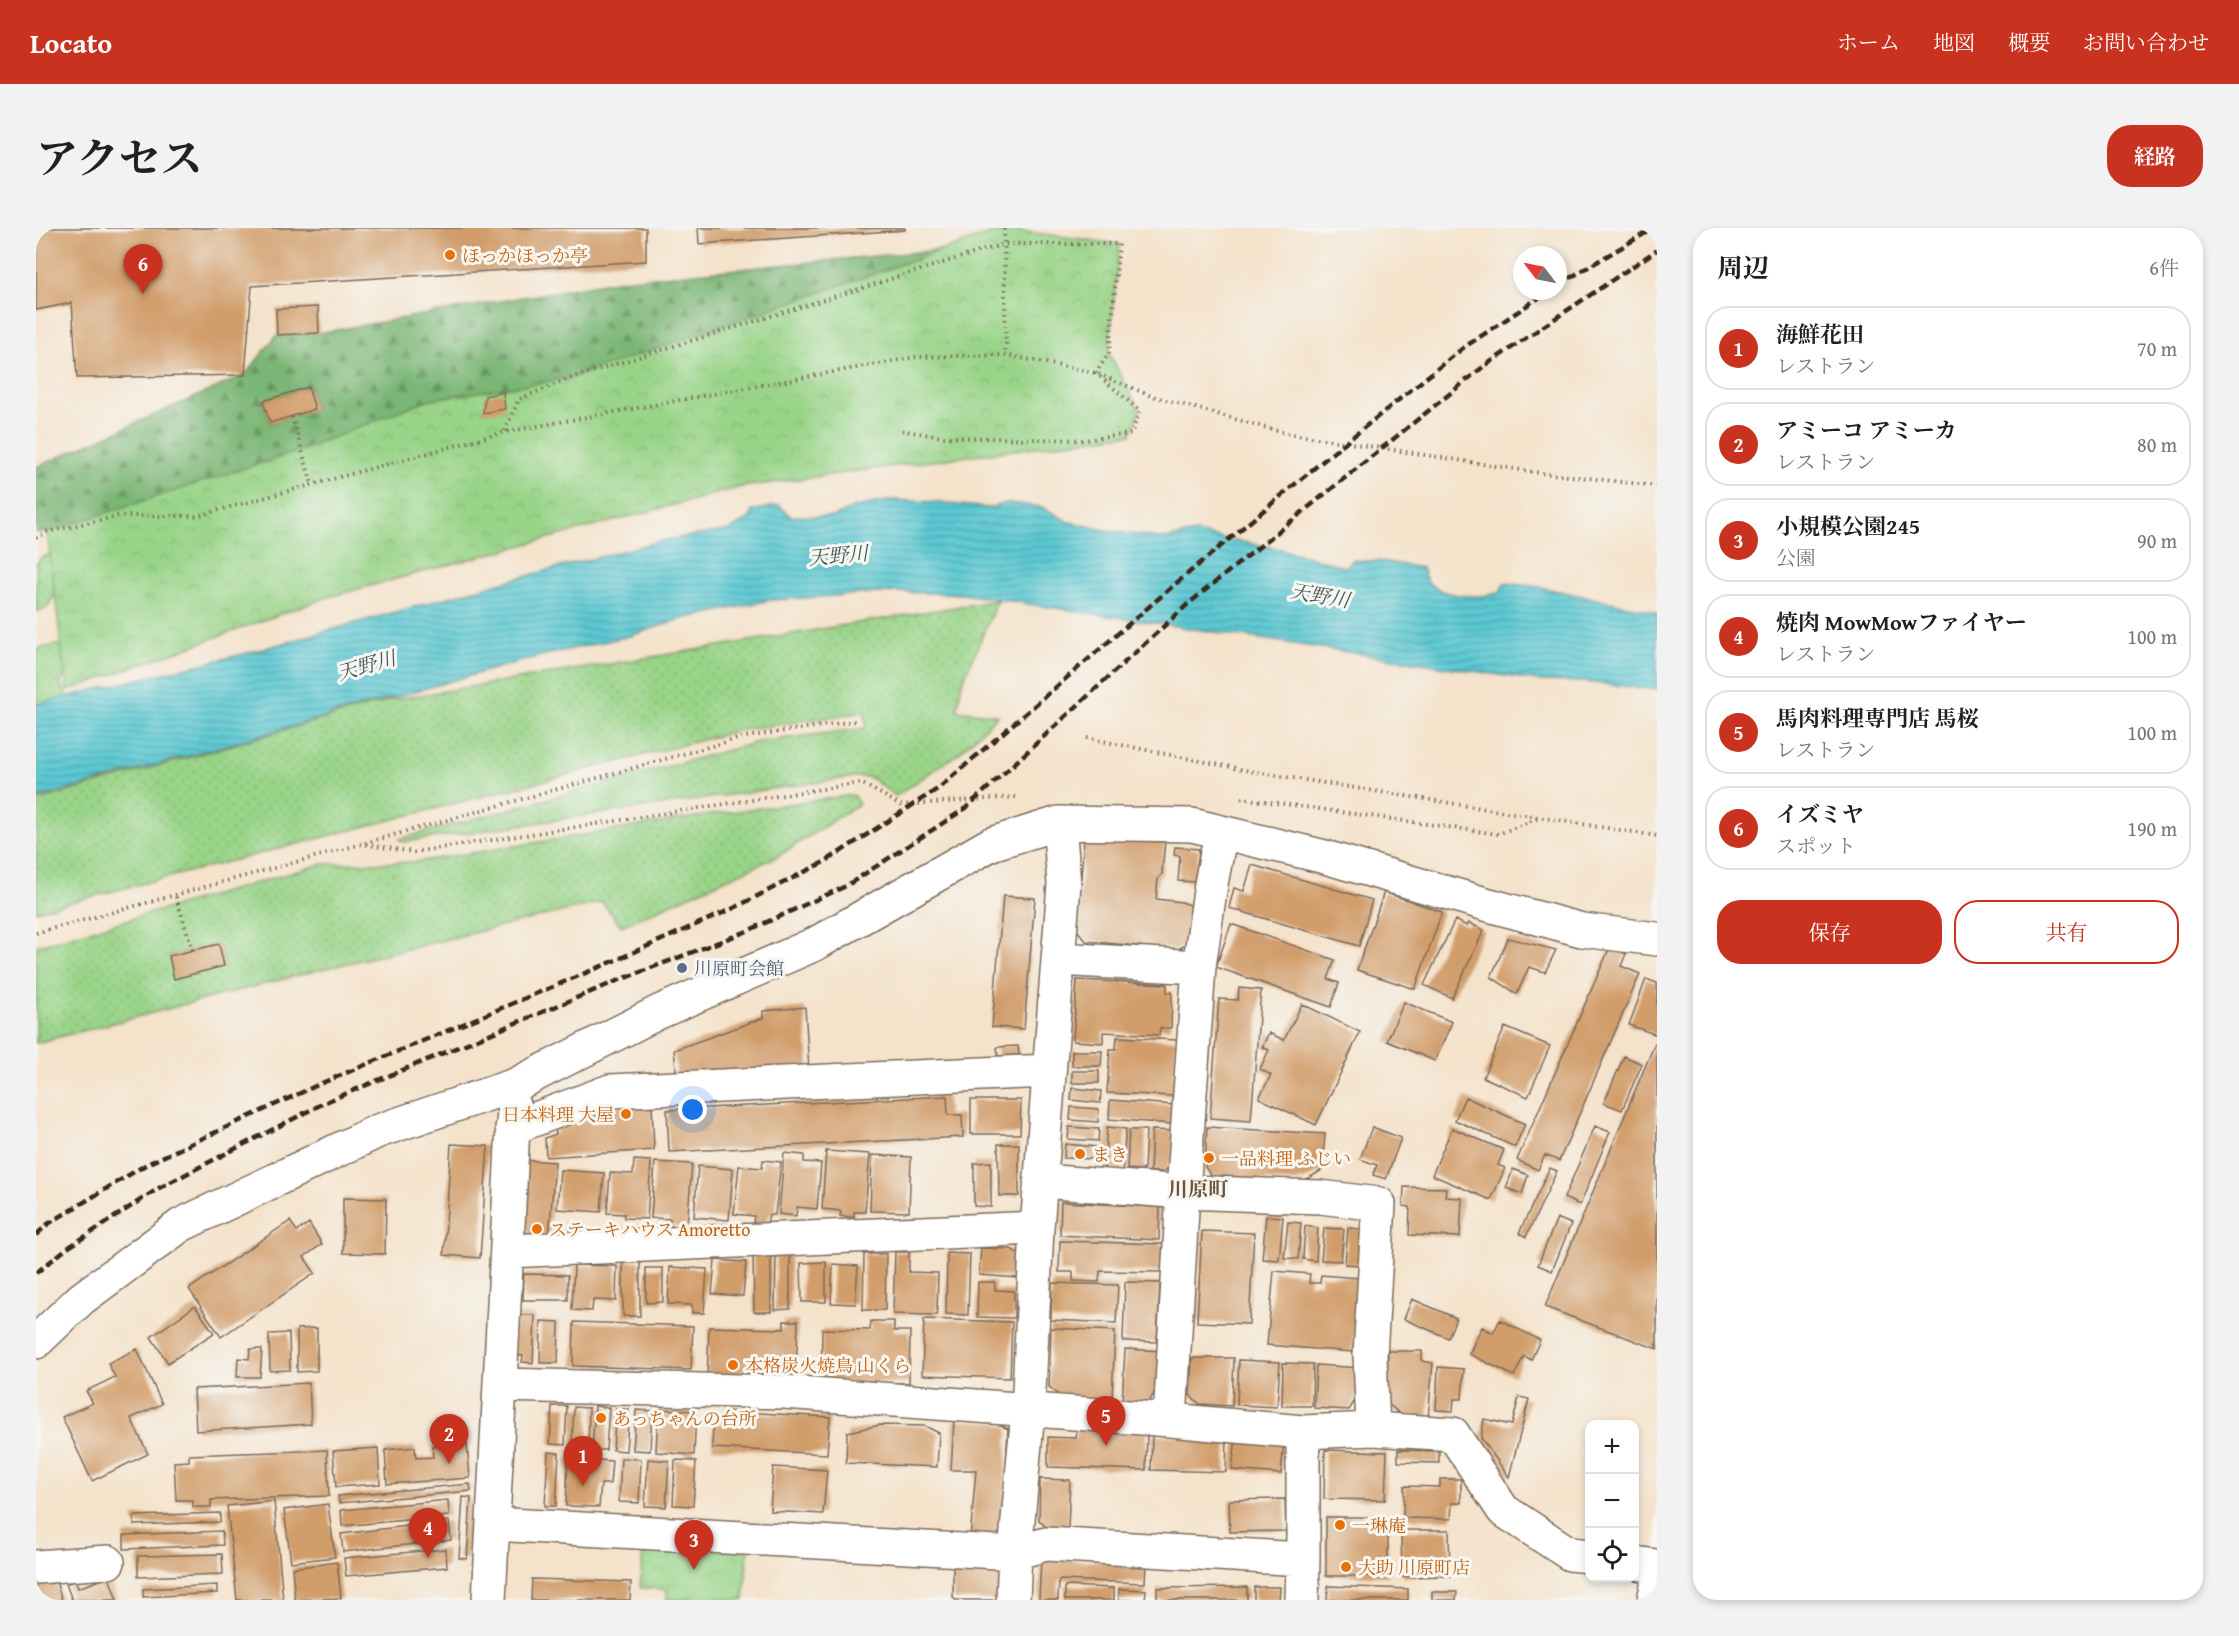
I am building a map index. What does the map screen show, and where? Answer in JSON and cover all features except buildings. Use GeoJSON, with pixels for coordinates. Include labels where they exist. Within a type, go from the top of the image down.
{"type":"FeatureCollection","features":[{"type":"Feature","properties":{"kind":"street"},"geometry":{"type":"LineString","coordinates":[[1013,1600],[1028,1411],[1048,1071],[1064,884],[1059,823]]}},
{"type":"Feature","properties":{"kind":"street"},"geometry":{"type":"LineString","coordinates":[[36,1342],[81,1299],[181,1226],[378,1131],[515,1084],[659,1012],[814,944],[991,844],[1059,823],[1192,825],[1325,857],[1582,930],[1657,939]]}},
{"type":"Feature","properties":{"kind":"street"},"geometry":{"type":"LineString","coordinates":[[1170,1420],[1199,967],[1221,832]]}},
{"type":"Feature","properties":{"kind":"street"},"geometry":{"type":"LineString","coordinates":[[1059,959],[1199,967]]}},
{"type":"Feature","properties":{"kind":"street"},"geometry":{"type":"LineString","coordinates":[[512,1128],[609,1091],[1048,1071]]}},
{"type":"Feature","properties":{"kind":"street"},"geometry":{"type":"LineString","coordinates":[[489,1600],[515,1084]]}},
{"type":"Feature","properties":{"kind":"street"},"geometry":{"type":"LineString","coordinates":[[1042,1181],[1183,1192],[1320,1197],[1378,1204],[1370,1355],[1374,1429]]}},
{"type":"Feature","properties":{"kind":"street"},"geometry":{"type":"LineString","coordinates":[[507,1251],[1037,1228]]}},
{"type":"Feature","properties":{"kind":"street"},"geometry":{"type":"LineString","coordinates":[[501,1385],[784,1392],[1303,1432],[1374,1429],[1453,1434],[1503,1510],[1570,1554],[1585,1556]]}},
{"type":"Feature","properties":{"kind":"street"},"geometry":{"type":"LineString","coordinates":[[1302,1600],[1303,1432]]}},
{"type":"Feature","properties":{"kind":"street"},"geometry":{"type":"LineString","coordinates":[[493,1524],[1015,1553],[1046,1544],[1303,1559]]}},
{"type":"Feature","properties":{"kind":"street"},"geometry":{"type":"LineString","coordinates":[[36,1567],[108,1562]]}},
{"type":"Feature","properties":{"kind":"street"},"geometry":{"type":"LineString","coordinates":[[1639,1564],[1657,1566]]}},
{"type":"Feature","properties":{"kind":"street"},"geometry":{"type":"LineString","coordinates":[[1654,1600],[1657,1586]]}},
{"type":"Feature","properties":{"kind":"path"},"geometry":{"type":"LineString","coordinates":[[1004,229],[1006,356]]}},
{"type":"Feature","properties":{"kind":"path"},"geometry":{"type":"LineString","coordinates":[[505,432],[519,399],[571,378],[1004,244],[1119,244],[1109,353],[1096,373]]}},
{"type":"Feature","properties":{"kind":"path"},"geometry":{"type":"LineString","coordinates":[[36,538],[47,532],[118,516],[197,516],[505,432],[916,357],[1006,356],[1096,373],[1149,395],[1285,433],[1534,472],[1657,486]]}},
{"type":"Feature","properties":{"kind":"path"},"geometry":{"type":"LineString","coordinates":[[901,430],[942,437],[1084,440],[1131,434],[1140,411],[1096,373]]}},
{"type":"Feature","properties":{"kind":"path"},"geometry":{"type":"LineString","coordinates":[[292,417],[312,484]]}},
{"type":"Feature","properties":{"kind":"path"},"geometry":{"type":"LineString","coordinates":[[36,933],[744,737],[855,721]]}},
{"type":"Feature","properties":{"kind":"path"},"geometry":{"type":"LineString","coordinates":[[1087,738],[1255,772],[1657,836]]}},
{"type":"Feature","properties":{"kind":"path"},"geometry":{"type":"LineString","coordinates":[[362,844],[414,852],[861,783],[901,805],[1025,798]]}},
{"type":"Feature","properties":{"kind":"path"},"geometry":{"type":"LineString","coordinates":[[176,897],[193,951]]}},
{"type":"Feature","properties":{"kind":"green space"},"geometry":{"type":"Polygon","coordinates":[[[1004,229],[1119,244],[1109,353],[1140,411],[1131,434],[741,487],[328,597],[67,691],[47,532],[302,450],[427,400],[571,378],[1004,229]]]}},
{"type":"Feature","properties":{"kind":"green space"},"geometry":{"type":"Polygon","coordinates":[[[1004,244],[571,378],[427,400],[357,473],[36,533],[36,467],[245,375],[277,335],[319,333],[621,280],[1004,244]],[[308,387],[263,401],[270,423],[315,409],[308,387]]]}},
{"type":"Feature","properties":{"kind":"green space"},"geometry":{"type":"Polygon","coordinates":[[[56,553],[63,579],[47,608],[36,611],[36,564],[42,557],[56,553]]]}},
{"type":"Feature","properties":{"kind":"green space"},"geometry":{"type":"Polygon","coordinates":[[[998,600],[962,683],[957,710],[998,715],[959,753],[896,796],[869,777],[855,777],[403,842],[399,839],[758,742],[866,728],[865,712],[741,730],[36,911],[36,801],[390,700],[998,600]]]}},
{"type":"Feature","properties":{"kind":"green space"},"geometry":{"type":"Polygon","coordinates":[[[75,641],[85,654],[60,683],[67,697],[36,705],[36,649],[75,641]]]}},
{"type":"Feature","properties":{"kind":"green space"},"geometry":{"type":"Polygon","coordinates":[[[853,795],[859,804],[778,856],[621,926],[602,902],[307,973],[36,1043],[36,946],[322,864],[415,862],[702,816],[853,795]],[[218,944],[169,956],[174,979],[224,966],[218,944]]]}},
{"type":"Feature","properties":{"kind":"green space"},"geometry":{"type":"Polygon","coordinates":[[[643,1550],[748,1551],[744,1600],[667,1600],[667,1589],[640,1588],[643,1550]]]}},
{"type":"Feature","properties":{"kind":"water","name":"天野川"},"geometry":{"type":"Polygon","coordinates":[[[892,500],[988,508],[1007,503],[1042,507],[1069,522],[1110,531],[1165,539],[1195,533],[1280,549],[1346,567],[1352,560],[1386,562],[1422,568],[1426,579],[1434,587],[1463,596],[1494,594],[1501,591],[1504,583],[1540,587],[1657,612],[1657,690],[1586,682],[1540,681],[963,594],[896,592],[770,600],[678,620],[630,636],[536,657],[36,799],[36,704],[251,652],[660,541],[730,530],[750,518],[752,511],[779,505],[790,516],[833,517],[856,507],[892,500]]]}},
{"type":"Feature","properties":{"kind":"railway"},"geometry":{"type":"LineString","coordinates":[[1567,280],[1654,228]]}},
{"type":"Feature","properties":{"kind":"railway"},"geometry":{"type":"LineString","coordinates":[[36,1273],[66,1249],[159,1188],[328,1101],[617,981],[745,932],[846,886],[966,808],[1188,604],[1483,367],[1657,250]]}},
{"type":"Feature","properties":{"kind":"railway"},"geometry":{"type":"LineString","coordinates":[[36,1235],[48,1224],[147,1164],[322,1083],[607,964],[734,908],[826,861],[939,788],[1173,586],[1330,455],[1463,348],[1535,300]]}},
{"type":"Feature","properties":{"kind":"place","name":"ほっかほっか亭"},"geometry":{"type":"Point","coordinates":[450,255]}},
{"type":"Feature","properties":{"kind":"place","name":"イズミヤ"},"geometry":{"type":"Point","coordinates":[143,294]}},
{"type":"Feature","properties":{"kind":"place","name":"川原町会館"},"geometry":{"type":"Point","coordinates":[682,968]}},
{"type":"Feature","properties":{"kind":"place","name":"日本料理 大屋"},"geometry":{"type":"Point","coordinates":[626,1114]}},
{"type":"Feature","properties":{"kind":"place","name":"まき"},"geometry":{"type":"Point","coordinates":[1080,1154]}},
{"type":"Feature","properties":{"kind":"place","name":"一品料理 ふじい"},"geometry":{"type":"Point","coordinates":[1209,1158]}},
{"type":"Feature","properties":{"kind":"place","name":"ステーキハウス Amoretto"},"geometry":{"type":"Point","coordinates":[537,1229]}},
{"type":"Feature","properties":{"kind":"place","name":"本格炭火焼鳥 山くら"},"geometry":{"type":"Point","coordinates":[733,1365]}},
{"type":"Feature","properties":{"kind":"place","name":"あっちゃんの台所"},"geometry":{"type":"Point","coordinates":[601,1418]}},
{"type":"Feature","properties":{"kind":"place","name":"馬肉料理専門店 馬桜"},"geometry":{"type":"Point","coordinates":[1106,1446]}},
{"type":"Feature","properties":{"kind":"place","name":"アミーコ アミーカ"},"geometry":{"type":"Point","coordinates":[449,1464]}},
{"type":"Feature","properties":{"kind":"place","name":"海鮮花田"},"geometry":{"type":"Point","coordinates":[583,1486]}},
{"type":"Feature","properties":{"kind":"place","name":"一琳庵"},"geometry":{"type":"Point","coordinates":[1340,1525]}},
{"type":"Feature","properties":{"kind":"place","name":"焼肉 MowMowファイヤー"},"geometry":{"type":"Point","coordinates":[428,1558]}},
{"type":"Feature","properties":{"kind":"place","name":"大助 川原町店"},"geometry":{"type":"Point","coordinates":[1346,1567]}},
{"type":"Feature","properties":{"kind":"place","name":"小規模公園245"},"geometry":{"type":"Point","coordinates":[694,1570]}},
{"type":"Feature","properties":{"kind":"district","name":"川原町"},"geometry":{"type":"Point","coordinates":[1198,1188]}}]}
